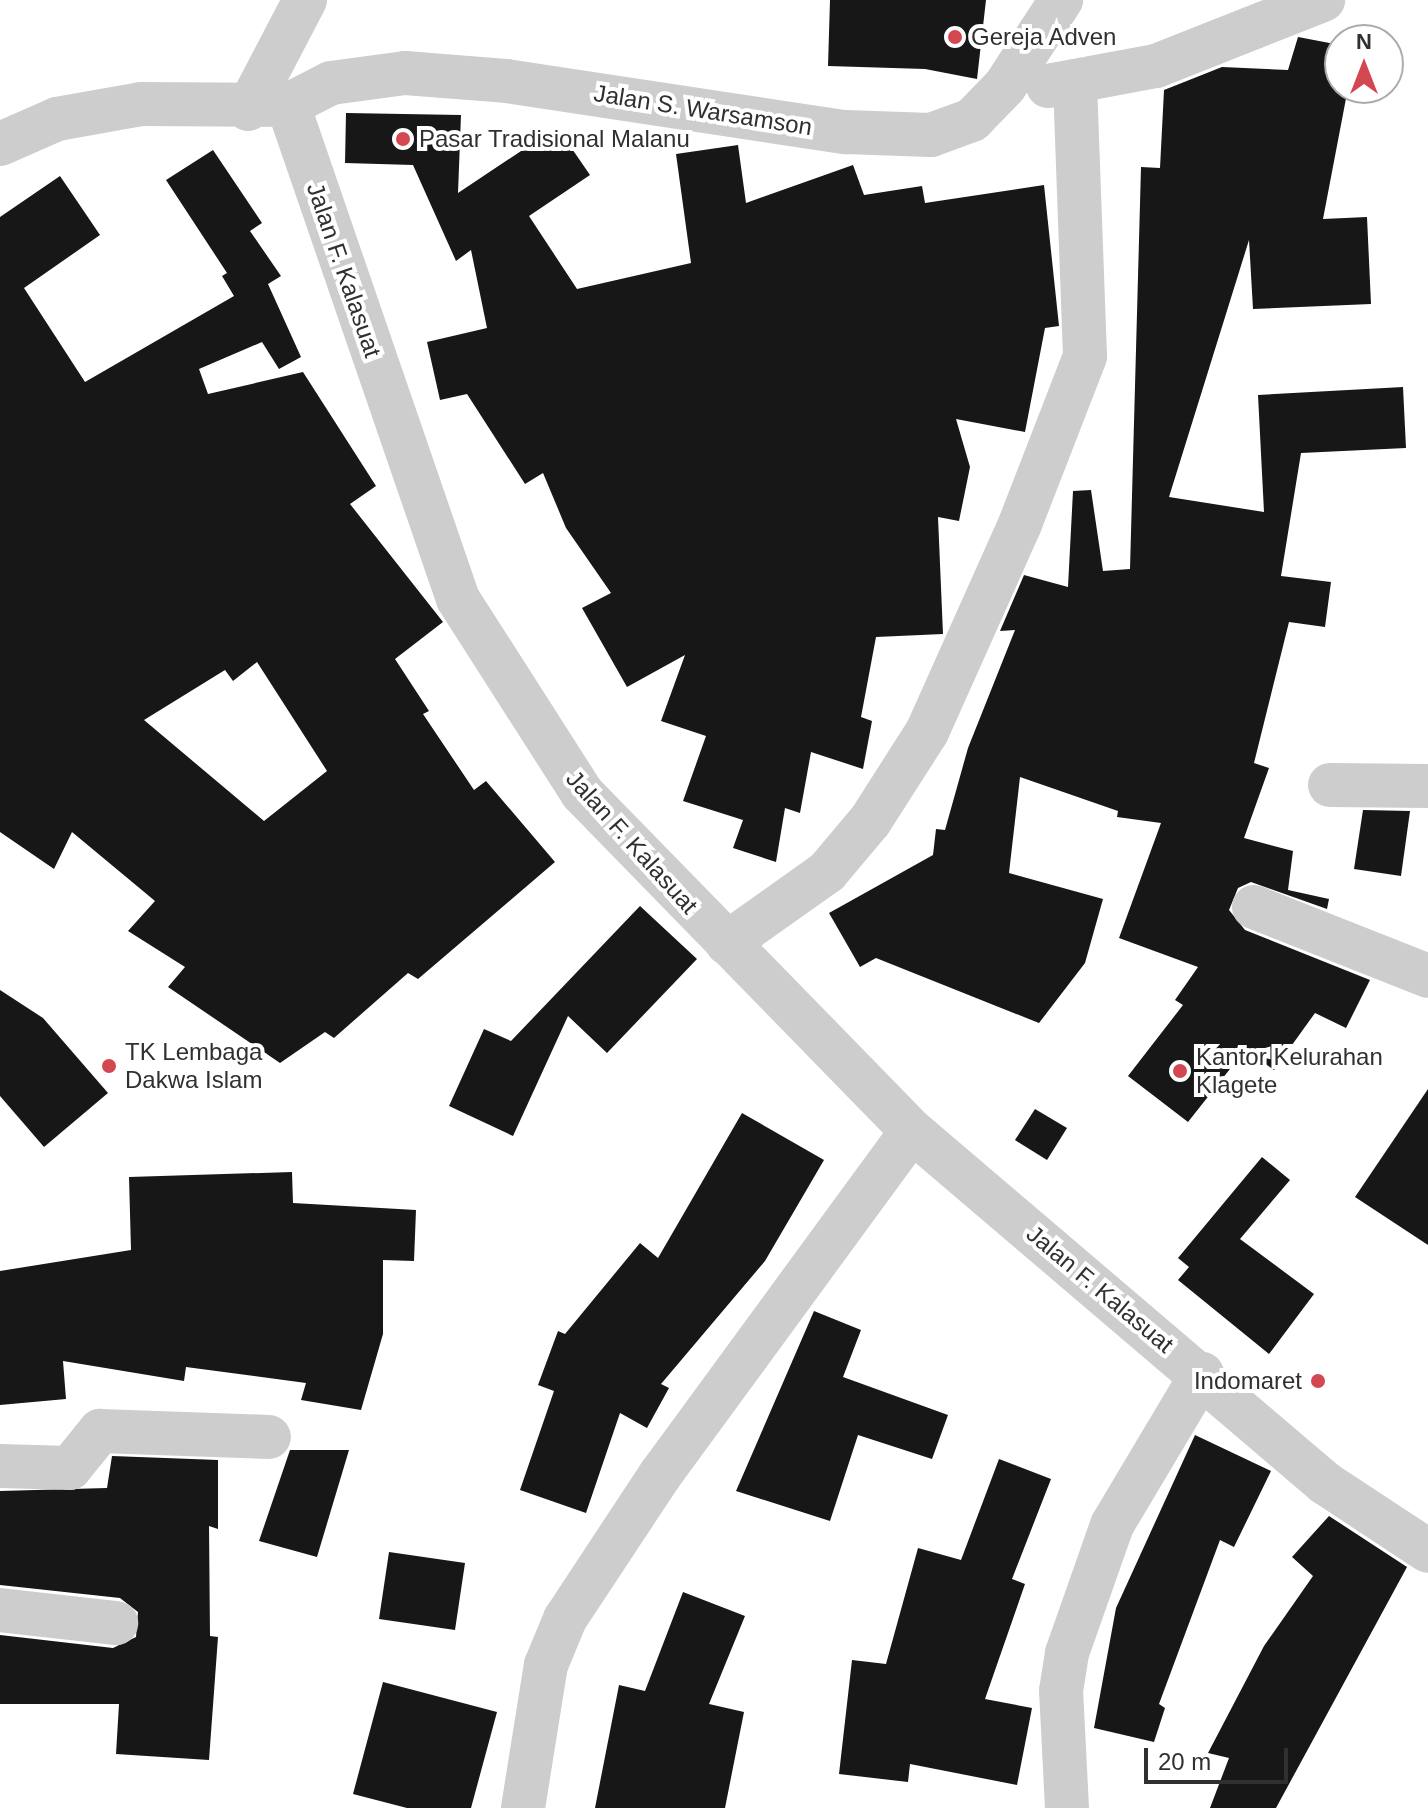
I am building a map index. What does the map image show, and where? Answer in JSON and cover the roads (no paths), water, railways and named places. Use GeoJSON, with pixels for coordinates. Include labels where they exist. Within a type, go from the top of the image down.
{"type":"FeatureCollection","features":[{"type":"Feature","properties":{"kind":"street"},"geometry":{"type":"LineString","coordinates":[[0,144],[57,119],[141,104],[268,107],[305,0]]}},
{"type":"Feature","properties":{"kind":"street","name":"Jalan S. Warsamson"},"geometry":{"type":"LineString","coordinates":[[268,107],[331,83],[405,73],[521,83],[845,132],[931,135],[972,120],[1005,86],[1061,0]]}},
{"type":"Feature","properties":{"kind":"street"},"geometry":{"type":"LineString","coordinates":[[1005,86],[1075,86],[1156,66],[1323,0]]}},
{"type":"Feature","properties":{"kind":"street"},"geometry":{"type":"LineString","coordinates":[[727,943],[827,872],[870,821],[927,732],[1020,524],[1085,356],[1075,86]]}},
{"type":"Feature","properties":{"kind":"street","name":"Jalan F. Kalasuat"},"geometry":{"type":"LineString","coordinates":[[268,107],[458,599],[582,793],[912,1131],[1202,1374],[1325,1483],[1428,1551]]}},
{"type":"Feature","properties":{"kind":"street"},"geometry":{"type":"LineString","coordinates":[[1330,785],[1428,786]]}},
{"type":"Feature","properties":{"kind":"street"},"geometry":{"type":"LineString","coordinates":[[1254,907],[1428,976]]}},
{"type":"Feature","properties":{"kind":"street"},"geometry":{"type":"LineString","coordinates":[[523,1808],[546,1665],[565,1619],[660,1475],[912,1131]]}},
{"type":"Feature","properties":{"kind":"street"},"geometry":{"type":"LineString","coordinates":[[1067,1808],[1061,1691],[1067,1653],[1112,1525],[1202,1374]]}},
{"type":"Feature","properties":{"kind":"street"},"geometry":{"type":"LineString","coordinates":[[0,1466],[70,1468],[100,1431],[269,1437]]}},
{"type":"Feature","properties":{"kind":"street"},"geometry":{"type":"LineString","coordinates":[[0,1610],[116,1623]]}},
{"type":"Feature","properties":{"kind":"place","name":"Gereja Adven"},"geometry":{"type":"Point","coordinates":[955,37]}},
{"type":"Feature","properties":{"kind":"place","name":"Pasar Tradisional Malanu"},"geometry":{"type":"Point","coordinates":[403,139]}},
{"type":"Feature","properties":{"kind":"place","name":"TK Lembaga Dakwa Islam"},"geometry":{"type":"Point","coordinates":[109,1066]}},
{"type":"Feature","properties":{"kind":"place","name":"Kantor Kelurahan Klagete"},"geometry":{"type":"Point","coordinates":[1180,1071]}},
{"type":"Feature","properties":{"kind":"place","name":"Indomaret"},"geometry":{"type":"Point","coordinates":[1318,1381]}}]}
